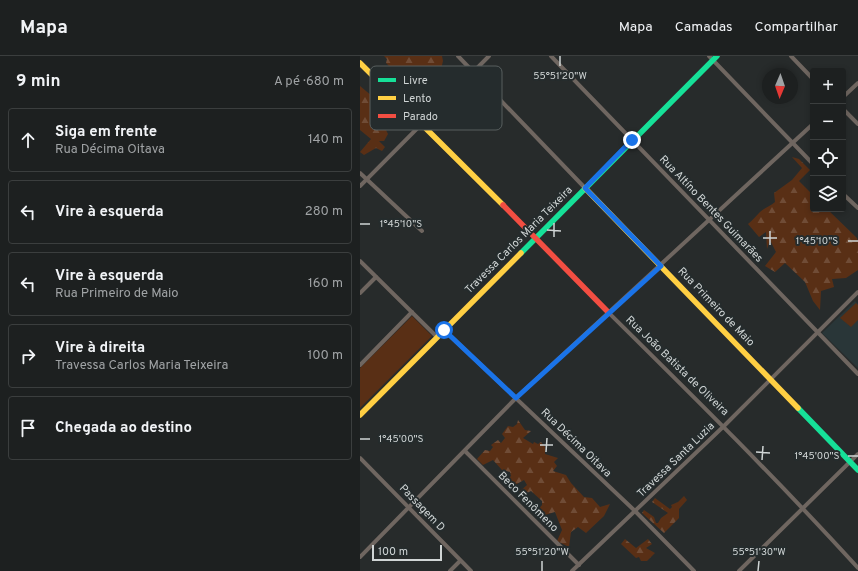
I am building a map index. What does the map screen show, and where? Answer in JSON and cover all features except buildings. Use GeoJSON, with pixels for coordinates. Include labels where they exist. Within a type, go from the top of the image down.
{"type":"FeatureCollection","features":[{"type":"Feature","properties":{"kind":"street","name":"Rua Primeiro de Maio"},"geometry":{"type":"LineString","coordinates":[[458,56],[467,66]]}},
{"type":"Feature","properties":{"kind":"street"},"geometry":{"type":"LineString","coordinates":[[479,66],[489,56]]}},
{"type":"Feature","properties":{"kind":"street","name":"Rua Altíno Bentes Guimarães"},"geometry":{"type":"LineString","coordinates":[[551,56],[858,374]]}},
{"type":"Feature","properties":{"kind":"street"},"geometry":{"type":"LineString","coordinates":[[791,56],[810,76]]}},
{"type":"Feature","properties":{"kind":"street"},"geometry":{"type":"LineString","coordinates":[[713,57],[792,144],[810,161]]}},
{"type":"Feature","properties":{"kind":"street","name":"Travessa Carlos Maria Teixeira"},"geometry":{"type":"LineString","coordinates":[[360,415],[537,238],[713,57]]}},
{"type":"Feature","properties":{"kind":"street","name":"Rua João Batista de Oliveira"},"geometry":{"type":"LineString","coordinates":[[360,63],[370,73]]}},
{"type":"Feature","properties":{"kind":"street"},"geometry":{"type":"LineString","coordinates":[[846,94],[858,83]]}},
{"type":"Feature","properties":{"kind":"street","name":"Rua Primeiro de Maio"},"geometry":{"type":"LineString","coordinates":[[502,102],[772,379],[858,470]]}},
{"type":"Feature","properties":{"kind":"street"},"geometry":{"type":"LineString","coordinates":[[846,112],[858,124]]}},
{"type":"Feature","properties":{"kind":"street"},"geometry":{"type":"LineString","coordinates":[[360,557],[516,398],[609,314],[810,127]]}},
{"type":"Feature","properties":{"kind":"street"},"geometry":{"type":"LineString","coordinates":[[360,186],[416,130]]}},
{"type":"Feature","properties":{"kind":"street","name":"Rua João Batista de Oliveira"},"geometry":{"type":"LineString","coordinates":[[428,130],[537,238],[609,314],[724,426],[803,507],[858,568]]}},
{"type":"Feature","properties":{"kind":"street"},"geometry":{"type":"LineString","coordinates":[[360,173],[422,230]]}},
{"type":"Feature","properties":{"kind":"street"},"geometry":{"type":"LineString","coordinates":[[846,197],[858,208]]}},
{"type":"Feature","properties":{"kind":"street"},"geometry":{"type":"LineString","coordinates":[[360,261],[437,337]]}},
{"type":"Feature","properties":{"kind":"street"},"geometry":{"type":"LineString","coordinates":[[360,293],[376,277]]}},
{"type":"Feature","properties":{"kind":"street","name":"Travessa Santa Luzia"},"geometry":{"type":"LineString","coordinates":[[572,571],[724,426],[858,292]]}},
{"type":"Feature","properties":{"kind":"street"},"geometry":{"type":"LineString","coordinates":[[360,365],[412,312]]}},
{"type":"Feature","properties":{"kind":"street","name":"Rua Décima Oitava"},"geometry":{"type":"LineString","coordinates":[[444,330],[635,512],[694,571]]}},
{"type":"Feature","properties":{"kind":"street","name":"Beco Fenômeno"},"geometry":{"type":"LineString","coordinates":[[465,451],[579,565]]}},
{"type":"Feature","properties":{"kind":"street"},"geometry":{"type":"LineString","coordinates":[[739,571],[858,454]]}},
{"type":"Feature","properties":{"kind":"street","name":"Passagem D"},"geometry":{"type":"LineString","coordinates":[[360,458],[471,571]]}},
{"type":"Feature","properties":{"kind":"street"},"geometry":{"type":"LineString","coordinates":[[450,571],[460,561]]}},
{"type":"Feature","properties":{"kind":"shaded area"},"geometry":{"type":"Polygon","coordinates":[[[855,301],[858,304],[858,368],[822,333],[855,301]]]}},
{"type":"Feature","properties":{"kind":"green space"},"geometry":{"type":"Polygon","coordinates":[[[384,56],[442,56],[443,61],[442,66],[389,66],[386,63],[387,59],[384,56]]]}},
{"type":"Feature","properties":{"kind":"green space"},"geometry":{"type":"Polygon","coordinates":[[[360,86],[370,94],[370,130],[386,130],[388,134],[384,141],[379,141],[385,147],[382,151],[376,148],[364,155],[360,152],[371,139],[360,130],[360,86]]]}},
{"type":"Feature","properties":{"kind":"green space"},"geometry":{"type":"Polygon","coordinates":[[[792,157],[799,159],[810,170],[799,181],[810,192],[810,212],[830,212],[857,238],[858,242],[858,270],[846,278],[832,279],[834,287],[821,291],[820,310],[813,301],[805,282],[785,263],[775,272],[765,266],[776,252],[770,240],[767,249],[766,232],[759,237],[748,224],[762,211],[775,202],[774,193],[792,180],[802,168],[792,157]]]}},
{"type":"Feature","properties":{"kind":"green space"},"geometry":{"type":"Polygon","coordinates":[[[856,303],[858,305],[858,320],[851,327],[840,318],[856,303]]]}},
{"type":"Feature","properties":{"kind":"green space"},"geometry":{"type":"Polygon","coordinates":[[[412,316],[432,336],[360,408],[360,368],[412,316]]]}},
{"type":"Feature","properties":{"kind":"green space"},"geometry":{"type":"Polygon","coordinates":[[[518,420],[525,430],[531,431],[523,438],[533,444],[534,442],[538,444],[541,442],[545,447],[545,454],[558,458],[554,462],[557,466],[553,471],[566,475],[584,497],[592,498],[600,507],[610,504],[604,516],[586,533],[578,527],[571,532],[569,547],[557,541],[562,530],[555,512],[545,515],[542,514],[537,511],[542,505],[542,501],[531,491],[523,495],[519,492],[527,485],[524,480],[515,485],[513,482],[507,483],[506,481],[511,476],[510,472],[502,470],[493,460],[483,465],[477,459],[485,450],[490,451],[493,447],[491,445],[498,440],[501,443],[505,438],[502,434],[508,426],[513,427],[517,424],[518,420]]]}},
{"type":"Feature","properties":{"kind":"green space"},"geometry":{"type":"Polygon","coordinates":[[[684,496],[687,500],[679,509],[679,518],[664,533],[642,513],[644,510],[654,517],[656,523],[658,523],[661,518],[668,513],[652,502],[655,498],[670,509],[672,507],[671,505],[678,502],[684,496]]]}},
{"type":"Feature","properties":{"kind":"green space"},"geometry":{"type":"Polygon","coordinates":[[[625,539],[636,548],[648,539],[652,544],[646,548],[655,553],[647,561],[641,561],[639,557],[636,558],[621,544],[625,539]]]}},
{"type":"Feature","properties":{"kind":"traffic: fast"},"geometry":{"type":"LineString","coordinates":[[521,253],[717,56]]}},
{"type":"Feature","properties":{"kind":"traffic: fast"},"geometry":{"type":"LineString","coordinates":[[798,408],[858,470]]}},
{"type":"Feature","properties":{"kind":"traffic: slow"},"geometry":{"type":"LineString","coordinates":[[360,63],[370,73]]}},
{"type":"Feature","properties":{"kind":"traffic: slow"},"geometry":{"type":"LineString","coordinates":[[427,130],[503,205]]}},
{"type":"Feature","properties":{"kind":"traffic: slow"},"geometry":{"type":"LineString","coordinates":[[585,188],[798,408]]}},
{"type":"Feature","properties":{"kind":"traffic: slow"},"geometry":{"type":"LineString","coordinates":[[360,415],[521,253]]}},
{"type":"Feature","properties":{"kind":"traffic: jam"},"geometry":{"type":"LineString","coordinates":[[503,205],[609,313]]}},
{"type":"Feature","properties":{"kind":"route"},"geometry":{"type":"LineString","coordinates":[[444,330],[516,398],[661,266],[585,188],[632,140]]}}]}
